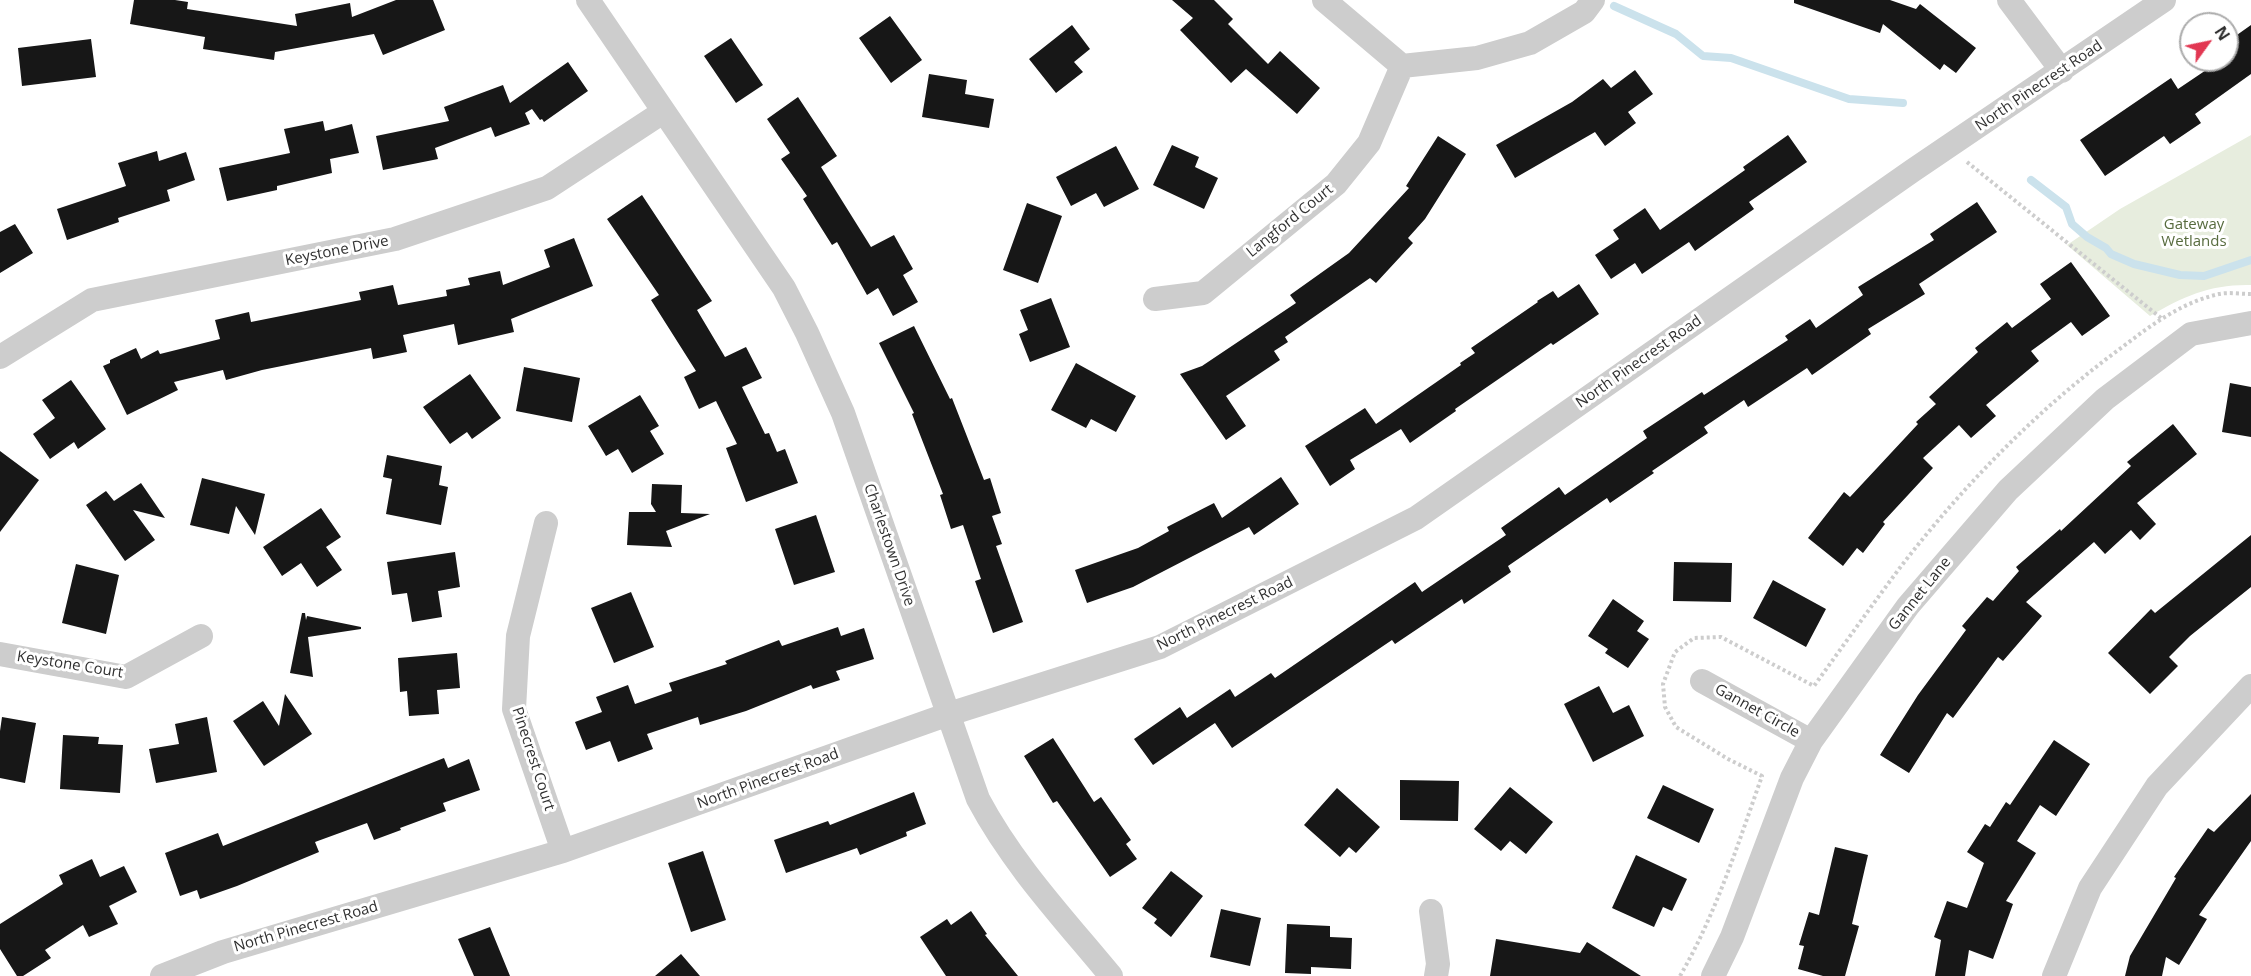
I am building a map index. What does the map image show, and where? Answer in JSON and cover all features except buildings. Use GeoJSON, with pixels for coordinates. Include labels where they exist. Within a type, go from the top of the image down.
{"type":"FeatureCollection","features":[{"type":"Feature","properties":{"kind":"street","name":"Charlestown Drive"},"geometry":{"type":"LineString","coordinates":[[588,0],[784,288],[843,413],[978,799],[1013,857],[1111,976]]}},
{"type":"Feature","properties":{"kind":"street"},"geometry":{"type":"LineString","coordinates":[[1324,0],[1402,66],[1477,58],[1530,43],[1584,12],[1593,0]]}},
{"type":"Feature","properties":{"kind":"street"},"geometry":{"type":"LineString","coordinates":[[2009,0],[2062,71]]}},
{"type":"Feature","properties":{"kind":"street","name":"North Pinecrest Road"},"geometry":{"type":"LineString","coordinates":[[162,976],[223,952],[563,851],[949,714],[1160,647],[1416,518],[1947,148],[2164,0]]}},
{"type":"Feature","properties":{"kind":"street","name":"Langford Court"},"geometry":{"type":"LineString","coordinates":[[1155,299],[1203,293],[1336,184],[1369,143],[1402,66]]}},
{"type":"Feature","properties":{"kind":"street","name":"Keystone Drive"},"geometry":{"type":"LineString","coordinates":[[0,357],[92,300],[395,239],[547,188],[663,111]]}},
{"type":"Feature","properties":{"kind":"street","name":"Gannet Lane"},"geometry":{"type":"LineString","coordinates":[[1713,976],[1732,936],[1792,778],[1811,741],[1908,606],[2008,490],[2105,399],[2191,334],[2251,323]]}},
{"type":"Feature","properties":{"kind":"street","name":"Pinecrest Court"},"geometry":{"type":"LineString","coordinates":[[546,523],[518,636],[514,709],[563,851]]}},
{"type":"Feature","properties":{"kind":"street","name":"Keystone Court"},"geometry":{"type":"LineString","coordinates":[[0,654],[126,677],[201,636]]}},
{"type":"Feature","properties":{"kind":"street","name":"Gannet Circle"},"geometry":{"type":"LineString","coordinates":[[1702,681],[1811,741]]}},
{"type":"Feature","properties":{"kind":"street"},"geometry":{"type":"LineString","coordinates":[[2054,976],[2090,888],[2157,786],[2251,686]]}},
{"type":"Feature","properties":{"kind":"street"},"geometry":{"type":"LineString","coordinates":[[1431,911],[1438,964],[1436,976]]}},
{"type":"Feature","properties":{"kind":"path"},"geometry":{"type":"LineString","coordinates":[[1947,148],[1978,170],[2161,318]]}},
{"type":"Feature","properties":{"kind":"path"},"geometry":{"type":"LineString","coordinates":[[1680,976],[1697,948],[1725,879],[1762,776],[1728,759],[1676,727],[1665,707],[1663,684],[1675,652],[1694,638],[1721,637],[1814,686],[1904,564],[1980,474],[2042,412],[2077,381],[2161,318],[2185,305],[2222,293],[2251,294]]}},
{"type":"Feature","properties":{"kind":"green space","name":"Gateway Wetlands"},"geometry":{"type":"Polygon","coordinates":[[[2251,135],[2251,285],[2210,289],[2174,303],[2150,316],[2067,245],[2120,209],[2251,135]]]}},
{"type":"Feature","properties":{"kind":"waterway"},"geometry":{"type":"LineString","coordinates":[[1614,6],[1676,34],[1703,56],[1731,58],[1849,99],[1903,103]]}},
{"type":"Feature","properties":{"kind":"waterway"},"geometry":{"type":"LineString","coordinates":[[2031,180],[2066,207],[2072,224],[2087,237],[2106,248],[2111,254],[2134,264],[2180,275],[2204,276],[2251,260]]}}]}
